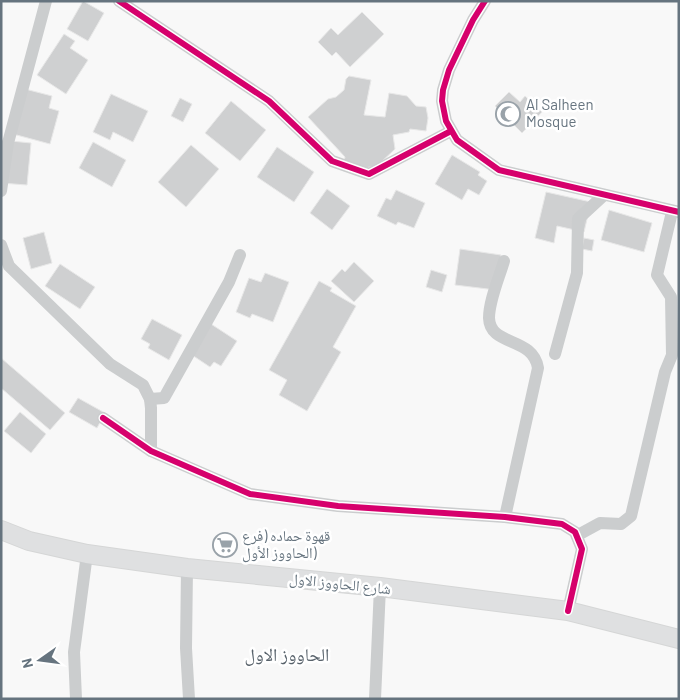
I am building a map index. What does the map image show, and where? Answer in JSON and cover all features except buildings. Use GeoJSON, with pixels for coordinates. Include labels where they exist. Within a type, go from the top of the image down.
{"type":"FeatureCollection","features":[{"type":"Feature","properties":{"kind":"main road","name":"شارع الحاووز الاول"},"geometry":{"type":"LineString","coordinates":[[1,530],[29,541],[87,554],[187,568],[380,587],[568,611],[679,638]]}},
{"type":"Feature","properties":{"kind":"street"},"geometry":{"type":"LineString","coordinates":[[1,191],[8,143],[46,1]]}},
{"type":"Feature","properties":{"kind":"street"},"geometry":{"type":"LineString","coordinates":[[119,1],[269,101],[332,161],[369,174],[451,131]]}},
{"type":"Feature","properties":{"kind":"street"},"geometry":{"type":"LineString","coordinates":[[485,1],[473,20],[445,80],[442,101],[446,121],[451,131],[465,148],[499,170],[676,212],[657,275],[671,297],[672,355],[665,372],[631,516],[621,524],[600,523],[578,535]]}},
{"type":"Feature","properties":{"kind":"street"},"geometry":{"type":"LineString","coordinates":[[555,354],[577,273],[578,219],[604,196]]}},
{"type":"Feature","properties":{"kind":"street"},"geometry":{"type":"LineString","coordinates":[[1,245],[9,266],[110,364],[137,379],[143,385],[150,400],[151,451]]}},
{"type":"Feature","properties":{"kind":"street"},"geometry":{"type":"LineString","coordinates":[[150,400],[164,398],[229,282],[240,256]]}},
{"type":"Feature","properties":{"kind":"street"},"geometry":{"type":"LineString","coordinates":[[504,261],[490,311],[490,322],[498,335],[530,351],[538,368],[505,517]]}},
{"type":"Feature","properties":{"kind":"street"},"geometry":{"type":"LineString","coordinates":[[103,418],[151,451],[250,494],[338,506],[505,517],[562,524],[578,535],[582,554],[568,611]]}},
{"type":"Feature","properties":{"kind":"street"},"geometry":{"type":"LineString","coordinates":[[76,699],[74,652],[87,554]]}},
{"type":"Feature","properties":{"kind":"street"},"geometry":{"type":"LineString","coordinates":[[187,568],[186,648],[189,699]]}},
{"type":"Feature","properties":{"kind":"street"},"geometry":{"type":"LineString","coordinates":[[375,699],[380,587]]}},
{"type":"Feature","properties":{"kind":"cycle path"},"geometry":{"type":"LineString","coordinates":[[119,1],[269,101],[332,161],[369,174],[451,131]]}},
{"type":"Feature","properties":{"kind":"cycle path"},"geometry":{"type":"LineString","coordinates":[[485,1],[473,20],[449,70],[443,90],[442,101],[446,121],[457,140],[499,170],[679,212]]}},
{"type":"Feature","properties":{"kind":"cycle path"},"geometry":{"type":"LineString","coordinates":[[103,418],[151,451],[250,494],[338,506],[505,517],[562,524],[575,532],[582,549],[568,611]]}},
{"type":"Feature","properties":{"kind":"place","name":"Al Salheen Mosque"},"geometry":{"type":"Point","coordinates":[508,114]}},
{"type":"Feature","properties":{"kind":"place","name":"قهوة حماده (فرع الحاووز الأول)"},"geometry":{"type":"Point","coordinates":[225,545]}},
{"type":"Feature","properties":{"kind":"district","name":"الحاووز الاول"},"geometry":{"type":"Point","coordinates":[287,655]}}]}
